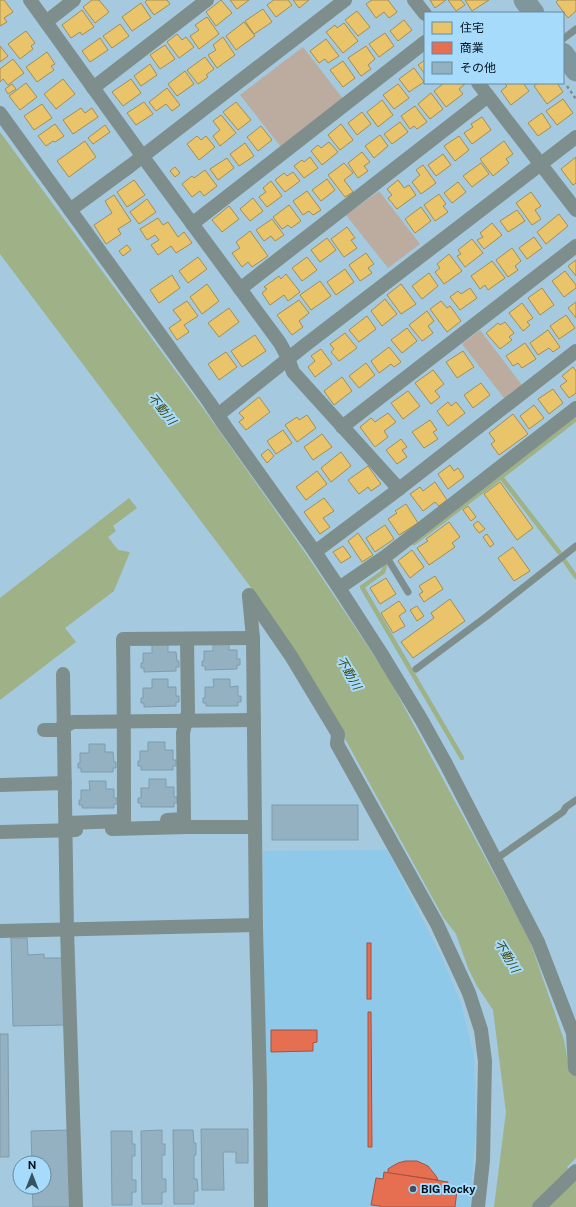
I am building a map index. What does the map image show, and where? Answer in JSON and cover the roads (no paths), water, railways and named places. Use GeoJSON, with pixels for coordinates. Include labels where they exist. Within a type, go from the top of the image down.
{"type":"FeatureCollection","features":[{"type":"Feature","properties":{"kind":"street"},"geometry":{"type":"LineString","coordinates":[[30,0],[280,343],[293,372],[400,489]]}},
{"type":"Feature","properties":{"kind":"street"},"geometry":{"type":"LineString","coordinates":[[46,22],[74,0]]}},
{"type":"Feature","properties":{"kind":"street"},"geometry":{"type":"LineString","coordinates":[[93,88],[207,0]]}},
{"type":"Feature","properties":{"kind":"street"},"geometry":{"type":"LineString","coordinates":[[70,210],[143,156],[345,0]]}},
{"type":"Feature","properties":{"kind":"street"},"geometry":{"type":"LineString","coordinates":[[414,0],[424,13]]}},
{"type":"Feature","properties":{"kind":"street"},"geometry":{"type":"LineString","coordinates":[[524,0],[533,12]]}},
{"type":"Feature","properties":{"kind":"street"},"geometry":{"type":"LineString","coordinates":[[192,224],[424,43]]}},
{"type":"Feature","properties":{"kind":"street"},"geometry":{"type":"LineString","coordinates":[[564,54],[576,71]]}},
{"type":"Feature","properties":{"kind":"street"},"geometry":{"type":"LineString","coordinates":[[479,84],[576,210]]}},
{"type":"Feature","properties":{"kind":"street"},"geometry":{"type":"LineString","coordinates":[[240,289],[488,96]]}},
{"type":"Feature","properties":{"kind":"street"},"geometry":{"type":"LineString","coordinates":[[0,113],[315,552],[381,653],[421,719],[496,859],[538,942],[573,1033],[576,1069]]}},
{"type":"Feature","properties":{"kind":"street"},"geometry":{"type":"LineString","coordinates":[[218,415],[288,358],[576,137]]}},
{"type":"Feature","properties":{"kind":"street"},"geometry":{"type":"LineString","coordinates":[[342,427],[576,246]]}},
{"type":"Feature","properties":{"kind":"street"},"geometry":{"type":"LineString","coordinates":[[315,552],[400,489],[576,351]]}},
{"type":"Feature","properties":{"kind":"street"},"geometry":{"type":"LineString","coordinates":[[339,588],[386,556],[576,408]]}},
{"type":"Feature","properties":{"kind":"street"},"geometry":{"type":"LineString","coordinates":[[261,1207],[253,638],[249,594],[291,656],[338,734],[337,744],[437,924],[469,993],[481,1030],[485,1061],[483,1160],[478,1207]]}},
{"type":"Feature","properties":{"kind":"street"},"geometry":{"type":"LineString","coordinates":[[124,821],[123,639],[253,638]]}},
{"type":"Feature","properties":{"kind":"street"},"geometry":{"type":"LineString","coordinates":[[0,832],[124,821],[184,819],[183,732],[188,712],[187,639]]}},
{"type":"Feature","properties":{"kind":"street"},"geometry":{"type":"LineString","coordinates":[[63,674],[68,929],[76,1207]]}},
{"type":"Feature","properties":{"kind":"street"},"geometry":{"type":"LineString","coordinates":[[44,730],[57,730],[72,722],[254,720]]}},
{"type":"Feature","properties":{"kind":"street"},"geometry":{"type":"LineString","coordinates":[[0,785],[65,783]]}},
{"type":"Feature","properties":{"kind":"street"},"geometry":{"type":"LineString","coordinates":[[66,826],[255,827]]}},
{"type":"Feature","properties":{"kind":"street"},"geometry":{"type":"LineString","coordinates":[[0,931],[256,925]]}},
{"type":"Feature","properties":{"kind":"street"},"geometry":{"type":"LineString","coordinates":[[539,1207],[576,1171]]}},
{"type":"Feature","properties":{"kind":"lane"},"geometry":{"type":"LineString","coordinates":[[564,38],[576,29]]}},
{"type":"Feature","properties":{"kind":"lane"},"geometry":{"type":"LineString","coordinates":[[416,669],[487,616],[576,546]]}},
{"type":"Feature","properties":{"kind":"lane"},"geometry":{"type":"LineString","coordinates":[[386,556],[408,592]]}},
{"type":"Feature","properties":{"kind":"lane"},"geometry":{"type":"LineString","coordinates":[[496,859],[563,812],[566,807],[576,800]]}},
{"type":"Feature","properties":{"kind":"water","name":"不動川"},"geometry":{"type":"Polygon","coordinates":[[[0,132],[208,415],[304,551],[387,675],[530,941],[564,1040],[569,1068],[576,1076],[576,1158],[567,1167],[576,1178],[576,1207],[494,1207],[506,1112],[493,1010],[477,986],[468,968],[456,934],[443,917],[321,695],[258,597],[0,254],[0,132]]]}},
{"type":"Feature","properties":{"kind":"water"},"geometry":{"type":"Polygon","coordinates":[[[129,498],[137,508],[113,526],[116,531],[108,537],[118,550],[130,552],[114,591],[65,628],[76,642],[0,700],[0,598],[129,498]]]}},
{"type":"Feature","properties":{"kind":"waterway"},"geometry":{"type":"LineString","coordinates":[[414,543],[576,419]]}},
{"type":"Feature","properties":{"kind":"waterway"},"geometry":{"type":"LineString","coordinates":[[501,477],[559,552]]}},
{"type":"Feature","properties":{"kind":"waterway"},"geometry":{"type":"LineString","coordinates":[[564,560],[576,577]]}},
{"type":"Feature","properties":{"kind":"waterway"},"geometry":{"type":"LineString","coordinates":[[385,566],[383,572],[362,587],[462,758]]}},
{"type":"Feature","properties":{"kind":"place","name":"BIG Rocky"},"geometry":{"type":"Point","coordinates":[413,1189]}}]}
